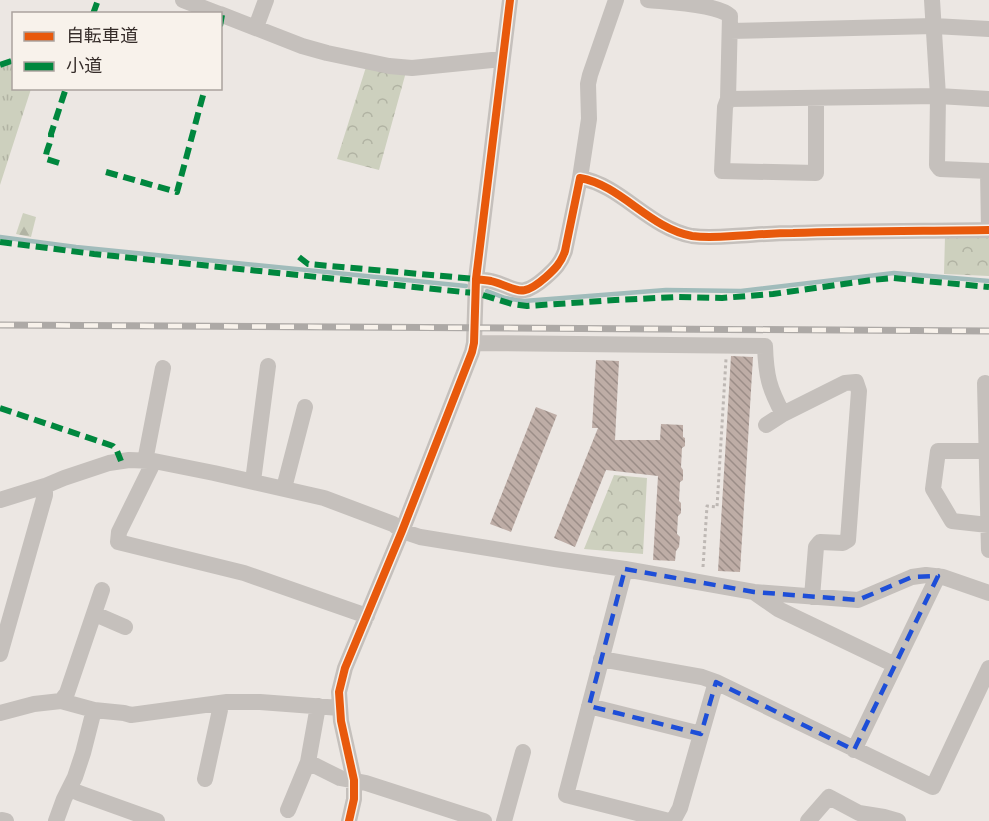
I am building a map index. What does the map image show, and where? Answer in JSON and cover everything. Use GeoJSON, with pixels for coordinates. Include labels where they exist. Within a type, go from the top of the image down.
{"type":"FeatureCollection","features":[{"type":"Feature","properties":{"kind":"street"},"geometry":{"type":"LineString","coordinates":[[183,0],[215,12]]}},
{"type":"Feature","properties":{"kind":"street"},"geometry":{"type":"LineString","coordinates":[[256,27],[266,0]]}},
{"type":"Feature","properties":{"kind":"street"},"geometry":{"type":"LineString","coordinates":[[349,821],[354,798],[354,780],[339,708],[341,680],[472,352],[476,279],[510,0]]}},
{"type":"Feature","properties":{"kind":"street"},"geometry":{"type":"LineString","coordinates":[[476,279],[520,291],[537,286],[562,262],[580,178],[589,119],[588,84],[616,0]]}},
{"type":"Feature","properties":{"kind":"street"},"geometry":{"type":"LineString","coordinates":[[648,0],[715,4],[730,16],[728,99],[725,107],[722,171],[816,173],[816,98]]}},
{"type":"Feature","properties":{"kind":"street"},"geometry":{"type":"LineString","coordinates":[[580,178],[590,179],[606,187],[655,220],[692,236],[989,230],[988,171],[940,170],[937,165],[938,96],[932,0]]}},
{"type":"Feature","properties":{"kind":"street"},"geometry":{"type":"LineString","coordinates":[[222,15],[302,46],[389,66],[412,68],[502,59]]}},
{"type":"Feature","properties":{"kind":"street"},"geometry":{"type":"LineString","coordinates":[[730,31],[934,26],[989,29]]}},
{"type":"Feature","properties":{"kind":"street"},"geometry":{"type":"LineString","coordinates":[[728,99],[938,96],[989,99]]}},
{"type":"Feature","properties":{"kind":"street"},"geometry":{"type":"LineString","coordinates":[[474,343],[765,346],[768,381],[783,414]]}},
{"type":"Feature","properties":{"kind":"street"},"geometry":{"type":"LineString","coordinates":[[253,481],[268,366]]}},
{"type":"Feature","properties":{"kind":"street"},"geometry":{"type":"LineString","coordinates":[[163,368],[149,461],[119,532],[118,542],[244,573],[367,615]]}},
{"type":"Feature","properties":{"kind":"street"},"geometry":{"type":"LineString","coordinates":[[766,425],[845,383],[856,382],[859,391],[848,540],[843,543],[819,542],[816,547],[812,597]]}},
{"type":"Feature","properties":{"kind":"street"},"geometry":{"type":"LineString","coordinates":[[985,383],[989,550]]}},
{"type":"Feature","properties":{"kind":"street"},"geometry":{"type":"LineString","coordinates":[[284,488],[305,407]]}},
{"type":"Feature","properties":{"kind":"street"},"geometry":{"type":"LineString","coordinates":[[986,451],[938,451],[933,489],[952,521],[988,525]]}},
{"type":"Feature","properties":{"kind":"street"},"geometry":{"type":"LineString","coordinates":[[0,500],[109,463],[129,460],[149,461],[253,481],[324,498],[393,524],[402,531],[420,537],[555,560],[626,569],[754,592],[858,600],[912,577],[926,574],[989,593]]}},
{"type":"Feature","properties":{"kind":"street"},"geometry":{"type":"LineString","coordinates":[[0,654],[45,495],[45,486]]}},
{"type":"Feature","properties":{"kind":"street"},"geometry":{"type":"LineString","coordinates":[[626,569],[566,795],[671,821],[680,808],[716,682]]}},
{"type":"Feature","properties":{"kind":"street"},"geometry":{"type":"LineString","coordinates":[[854,750],[938,576]]}},
{"type":"Feature","properties":{"kind":"street"},"geometry":{"type":"LineString","coordinates":[[61,701],[67,693],[102,590]]}},
{"type":"Feature","properties":{"kind":"street"},"geometry":{"type":"LineString","coordinates":[[754,592],[778,609],[895,665]]}},
{"type":"Feature","properties":{"kind":"street"},"geometry":{"type":"LineString","coordinates":[[95,614],[125,627]]}},
{"type":"Feature","properties":{"kind":"street"},"geometry":{"type":"LineString","coordinates":[[601,659],[702,677],[716,682],[933,788],[989,668]]}},
{"type":"Feature","properties":{"kind":"street"},"geometry":{"type":"LineString","coordinates":[[0,713],[34,704],[61,701],[94,710],[124,712],[131,715],[227,702],[339,708]]}},
{"type":"Feature","properties":{"kind":"street"},"geometry":{"type":"LineString","coordinates":[[205,779],[220,710],[219,704]]}},
{"type":"Feature","properties":{"kind":"street"},"geometry":{"type":"LineString","coordinates":[[288,810],[308,762],[318,706]]}},
{"type":"Feature","properties":{"kind":"street"},"geometry":{"type":"LineString","coordinates":[[589,706],[701,735]]}},
{"type":"Feature","properties":{"kind":"street"},"geometry":{"type":"LineString","coordinates":[[56,821],[83,753],[94,710]]}},
{"type":"Feature","properties":{"kind":"street"},"geometry":{"type":"LineString","coordinates":[[504,821],[523,752]]}},
{"type":"Feature","properties":{"kind":"street"},"geometry":{"type":"LineString","coordinates":[[308,762],[340,778],[366,783],[484,821]]}},
{"type":"Feature","properties":{"kind":"street"},"geometry":{"type":"LineString","coordinates":[[70,789],[157,821]]}},
{"type":"Feature","properties":{"kind":"street"},"geometry":{"type":"LineString","coordinates":[[808,821],[830,797],[859,813],[898,821]]}},
{"type":"Feature","properties":{"kind":"path"},"geometry":{"type":"LineString","coordinates":[[703,572],[707,506],[717,507],[726,349]]}},
{"type":"Feature","properties":{"kind":"highlighted area"},"geometry":{"type":"Polygon","coordinates":[[[625,569],[754,592],[858,600],[912,577],[938,576],[854,750],[716,682],[701,734],[589,706],[625,569]]]}},
{"type":"Feature","properties":{"kind":"green space"},"geometry":{"type":"Polygon","coordinates":[[[12,60],[12,90],[31,90],[0,185],[0,65],[12,60]]]}},
{"type":"Feature","properties":{"kind":"green space"},"geometry":{"type":"Polygon","coordinates":[[[366,67],[406,72],[379,170],[337,159],[366,67]]]}},
{"type":"Feature","properties":{"kind":"green space"},"geometry":{"type":"Polygon","coordinates":[[[23,213],[36,217],[31,237],[16,234],[23,213]]]}},
{"type":"Feature","properties":{"kind":"green space"},"geometry":{"type":"Polygon","coordinates":[[[945,236],[989,236],[989,276],[944,274],[945,236]]]}},
{"type":"Feature","properties":{"kind":"green space"},"geometry":{"type":"Polygon","coordinates":[[[614,475],[647,478],[643,554],[584,549],[614,475]]]}},
{"type":"Feature","properties":{"kind":"building"},"geometry":{"type":"Polygon","coordinates":[[[731,356],[753,357],[740,572],[718,571],[731,356]]]}},
{"type":"Feature","properties":{"kind":"building"},"geometry":{"type":"Polygon","coordinates":[[[596,360],[619,361],[615,440],[660,440],[661,424],[683,425],[685,446],[682,448],[683,480],[680,482],[681,513],[678,516],[677,534],[680,537],[675,561],[653,560],[658,476],[606,470],[575,547],[554,538],[598,428],[592,428],[596,360]]]}},
{"type":"Feature","properties":{"kind":"building"},"geometry":{"type":"Polygon","coordinates":[[[536,407],[557,415],[511,532],[490,524],[536,407]]]}},
{"type":"Feature","properties":{"kind":"waterway"},"geometry":{"type":"LineString","coordinates":[[0,237],[76,247],[466,286]]}},
{"type":"Feature","properties":{"kind":"waterway"},"geometry":{"type":"LineString","coordinates":[[487,291],[505,298],[524,301],[666,290],[741,291],[894,273],[989,281]]}},
{"type":"Feature","properties":{"kind":"railway"},"geometry":{"type":"LineString","coordinates":[[0,325],[989,331]]}},
{"type":"Feature","properties":{"kind":"marked path"},"geometry":{"type":"LineString","coordinates":[[94,12],[98,0]]}},
{"type":"Feature","properties":{"kind":"marked path"},"geometry":{"type":"LineString","coordinates":[[0,65],[12,61]]}},
{"type":"Feature","properties":{"kind":"marked path"},"geometry":{"type":"LineString","coordinates":[[59,163],[46,159],[46,156],[65,90]]}},
{"type":"Feature","properties":{"kind":"marked path"},"geometry":{"type":"LineString","coordinates":[[106,172],[177,192],[204,90]]}},
{"type":"Feature","properties":{"kind":"marked path"},"geometry":{"type":"LineString","coordinates":[[0,242],[94,254],[476,293],[527,306],[677,297],[722,298],[773,294],[893,278],[989,287]]}},
{"type":"Feature","properties":{"kind":"marked path"},"geometry":{"type":"LineString","coordinates":[[299,257],[308,264],[476,279]]}},
{"type":"Feature","properties":{"kind":"marked path"},"geometry":{"type":"LineString","coordinates":[[0,408],[113,446],[121,461]]}},
{"type":"Feature","properties":{"kind":"cycle path"},"geometry":{"type":"LineString","coordinates":[[349,821],[354,799],[354,780],[341,721],[339,692],[345,668],[472,352],[476,279],[510,0]]}},
{"type":"Feature","properties":{"kind":"cycle path"},"geometry":{"type":"LineString","coordinates":[[476,279],[524,290],[537,284],[552,271],[560,262],[565,251],[580,178],[609,189],[662,225],[692,236],[989,230]]}}]}
